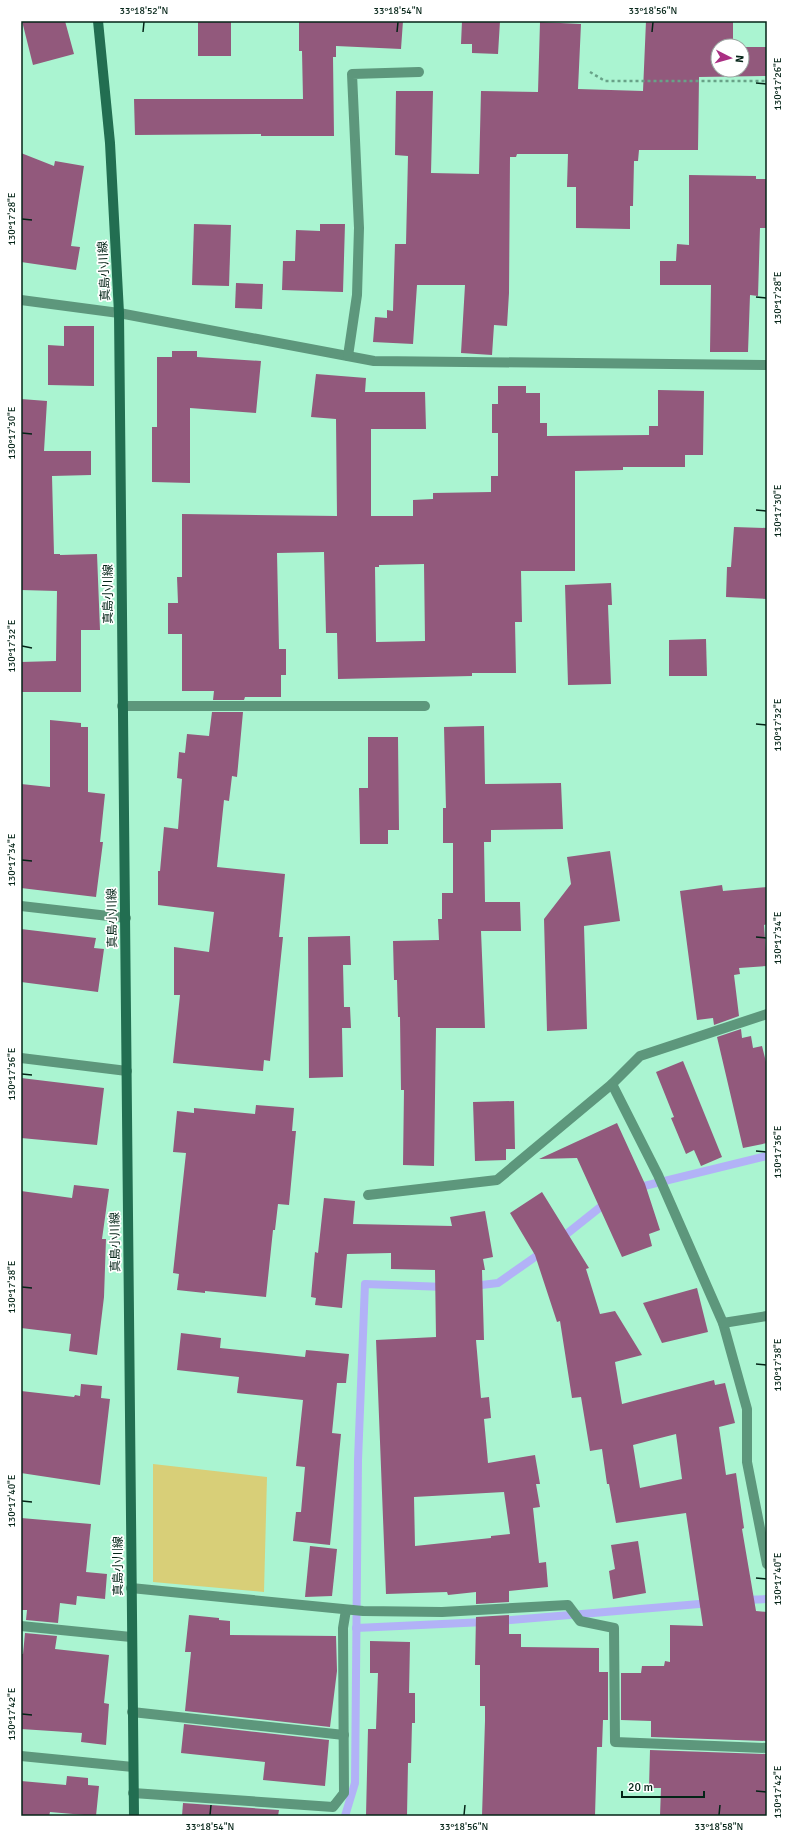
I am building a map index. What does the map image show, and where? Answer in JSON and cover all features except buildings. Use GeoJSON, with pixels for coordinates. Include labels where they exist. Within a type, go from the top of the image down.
{"type":"FeatureCollection","features":[{"type":"Feature","properties":{"kind":"street","name":"真島小川線"},"geometry":{"type":"LineString","coordinates":[[98,21],[110,143],[119,313],[122,706],[126,918],[132,1767],[134,1816]]}},
{"type":"Feature","properties":{"kind":"street"},"geometry":{"type":"LineString","coordinates":[[348,356],[357,295],[359,228],[352,74],[419,72]]}},
{"type":"Feature","properties":{"kind":"street"},"geometry":{"type":"LineString","coordinates":[[21,300],[119,313],[374,361],[767,365]]}},
{"type":"Feature","properties":{"kind":"street"},"geometry":{"type":"LineString","coordinates":[[122,706],[425,706]]}},
{"type":"Feature","properties":{"kind":"street"},"geometry":{"type":"LineString","coordinates":[[21,906],[126,918]]}},
{"type":"Feature","properties":{"kind":"street"},"geometry":{"type":"LineString","coordinates":[[368,1195],[497,1180],[612,1084],[640,1056],[767,1014]]}},
{"type":"Feature","properties":{"kind":"street"},"geometry":{"type":"LineString","coordinates":[[21,1058],[127,1071]]}},
{"type":"Feature","properties":{"kind":"street"},"geometry":{"type":"LineString","coordinates":[[612,1084],[658,1175],[723,1323],[747,1409],[747,1462],[767,1564]]}},
{"type":"Feature","properties":{"kind":"street"},"geometry":{"type":"LineString","coordinates":[[723,1323],[767,1316]]}},
{"type":"Feature","properties":{"kind":"street"},"geometry":{"type":"LineString","coordinates":[[131,1588],[363,1611],[442,1612],[568,1605],[580,1622],[614,1628],[615,1742],[767,1748]]}},
{"type":"Feature","properties":{"kind":"street"},"geometry":{"type":"LineString","coordinates":[[133,1793],[332,1807],[344,1793],[343,1628],[346,1610]]}},
{"type":"Feature","properties":{"kind":"street"},"geometry":{"type":"LineString","coordinates":[[21,1626],[131,1636]]}},
{"type":"Feature","properties":{"kind":"street"},"geometry":{"type":"LineString","coordinates":[[132,1712],[344,1735]]}},
{"type":"Feature","properties":{"kind":"street"},"geometry":{"type":"LineString","coordinates":[[21,1756],[132,1767]]}},
{"type":"Feature","properties":{"kind":"path"},"geometry":{"type":"LineString","coordinates":[[590,72],[606,81],[767,81]]}},
{"type":"Feature","properties":{"kind":"shaded area"},"geometry":{"type":"Polygon","coordinates":[[[153,1464],[267,1477],[264,1592],[153,1582],[153,1464]]]}},
{"type":"Feature","properties":{"kind":"waterway"},"geometry":{"type":"LineString","coordinates":[[636,1188],[767,1156]]}},
{"type":"Feature","properties":{"kind":"waterway"},"geometry":{"type":"LineString","coordinates":[[559,1240],[608,1201]]}},
{"type":"Feature","properties":{"kind":"waterway"},"geometry":{"type":"LineString","coordinates":[[473,1286],[498,1283],[545,1250]]}},
{"type":"Feature","properties":{"kind":"waterway"},"geometry":{"type":"LineString","coordinates":[[345,1816],[355,1783],[358,1460],[365,1284],[445,1287]]}},
{"type":"Feature","properties":{"kind":"waterway"},"geometry":{"type":"LineString","coordinates":[[744,1600],[767,1599]]}},
{"type":"Feature","properties":{"kind":"waterway"},"geometry":{"type":"LineString","coordinates":[[499,1621],[711,1603]]}},
{"type":"Feature","properties":{"kind":"waterway"},"geometry":{"type":"LineString","coordinates":[[356,1628],[485,1622]]}}]}
